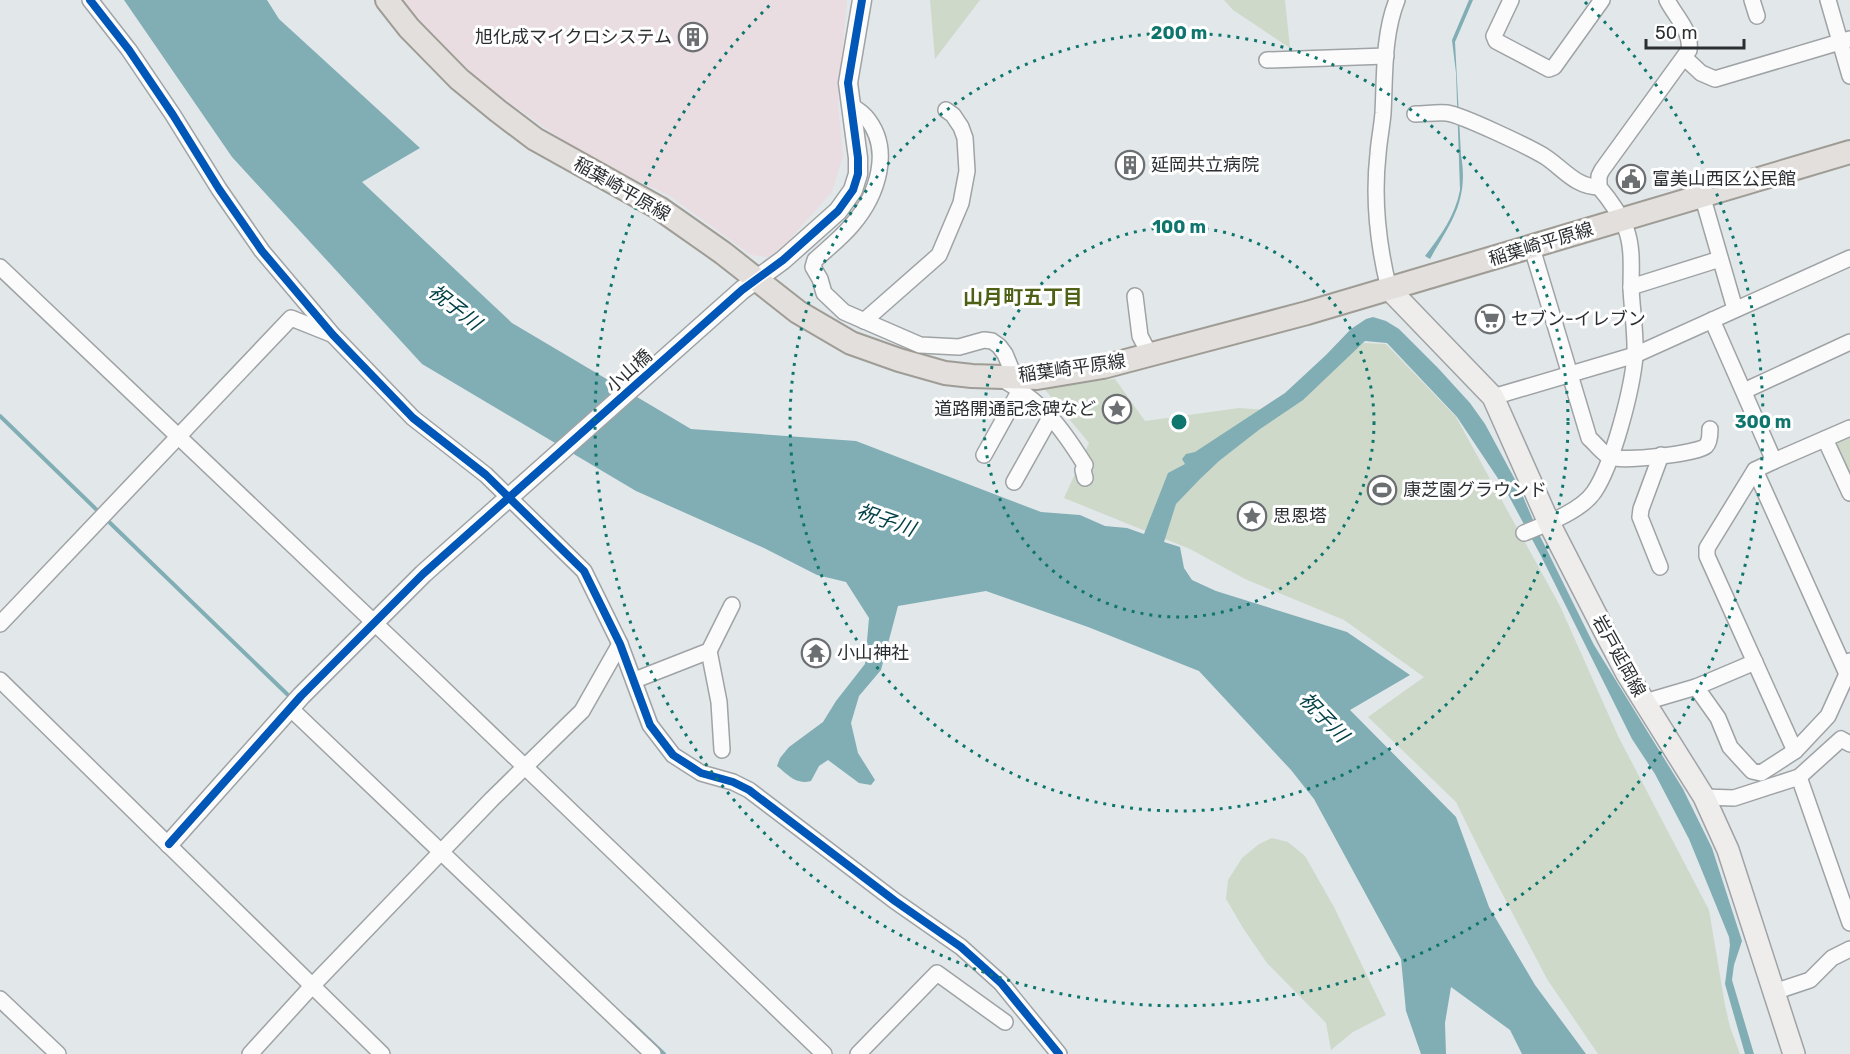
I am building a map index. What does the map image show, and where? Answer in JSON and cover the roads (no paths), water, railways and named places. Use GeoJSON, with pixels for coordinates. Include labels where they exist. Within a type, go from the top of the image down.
{"type":"FeatureCollection","features":[{"type":"Feature","properties":{"kind":"main road","name":"稲葉崎平原線"},"geometry":{"type":"LineString","coordinates":[[387,0],[409,28],[459,79],[498,111],[535,139],[659,208],[723,253],[749,285],[851,343],[945,373],[1012,381],[1103,367],[1389,290],[1850,152]]}},
{"type":"Feature","properties":{"kind":"main road","name":"岩戸延岡線"},"geometry":{"type":"LineString","coordinates":[[1389,290],[1493,397],[1549,523],[1627,674],[1704,797],[1728,850],[1794,1054]]}},
{"type":"Feature","properties":{"kind":"street"},"geometry":{"type":"LineString","coordinates":[[90,0],[129,50],[262,251],[333,335],[413,418],[510,496],[584,571],[620,644],[650,725],[673,755],[701,773],[733,782],[749,790],[895,901],[961,946],[1001,983],[1059,1054]]}},
{"type":"Feature","properties":{"kind":"street","name":"小山橋"},"geometry":{"type":"LineString","coordinates":[[169,844],[290,708],[423,574],[749,285],[783,260],[838,211],[853,190],[858,174],[857,141],[848,83],[862,0]]}},
{"type":"Feature","properties":{"kind":"street"},"geometry":{"type":"LineString","coordinates":[[1389,290],[1380,255],[1377,155],[1383,117],[1386,56],[1392,14],[1397,0]]}},
{"type":"Feature","properties":{"kind":"street"},"geometry":{"type":"LineString","coordinates":[[1511,0],[1494,36],[1496,40],[1549,69],[1554,67],[1602,0]]}},
{"type":"Feature","properties":{"kind":"street"},"geometry":{"type":"LineString","coordinates":[[1524,534],[1584,503],[1595,491],[1610,457],[1627,401],[1635,355],[1631,252],[1626,230],[1616,208],[1599,187],[1599,176],[1685,58],[1690,43],[1667,0]]}},
{"type":"Feature","properties":{"kind":"street"},"geometry":{"type":"LineString","coordinates":[[1752,0],[1757,16]]}},
{"type":"Feature","properties":{"kind":"street"},"geometry":{"type":"LineString","coordinates":[[1828,0],[1845,40],[1850,76]]}},
{"type":"Feature","properties":{"kind":"street"},"geometry":{"type":"LineString","coordinates":[[1685,58],[1701,73],[1715,79],[1845,40]]}},
{"type":"Feature","properties":{"kind":"street"},"geometry":{"type":"LineString","coordinates":[[1267,60],[1386,56]]}},
{"type":"Feature","properties":{"kind":"street"},"geometry":{"type":"LineString","coordinates":[[850,105],[865,117],[874,132],[882,162],[871,196],[852,224],[815,260],[813,267],[824,293],[844,312],[920,345],[959,347],[984,340],[992,341],[1005,354],[1012,381],[1051,416],[1084,465],[1085,478]]}},
{"type":"Feature","properties":{"kind":"street"},"geometry":{"type":"LineString","coordinates":[[864,321],[939,255],[961,203],[967,171],[965,138],[953,115],[946,110]]}},
{"type":"Feature","properties":{"kind":"street"},"geometry":{"type":"LineString","coordinates":[[1415,114],[1448,113],[1459,117],[1544,156],[1579,184],[1599,187]]}},
{"type":"Feature","properties":{"kind":"street"},"geometry":{"type":"LineString","coordinates":[[1702,195],[1735,309]]}},
{"type":"Feature","properties":{"kind":"street"},"geometry":{"type":"LineString","coordinates":[[838,211],[852,224]]}},
{"type":"Feature","properties":{"kind":"street"},"geometry":{"type":"LineString","coordinates":[[1532,248],[1589,438],[1610,457],[1631,459],[1692,452],[1706,446],[1710,429]]}},
{"type":"Feature","properties":{"kind":"street"},"geometry":{"type":"LineString","coordinates":[[1493,397],[1635,355],[1850,258]]}},
{"type":"Feature","properties":{"kind":"street"},"geometry":{"type":"LineString","coordinates":[[1631,287],[1720,259]]}},
{"type":"Feature","properties":{"kind":"street"},"geometry":{"type":"LineString","coordinates":[[0,267],[824,1054]]}},
{"type":"Feature","properties":{"kind":"street"},"geometry":{"type":"LineString","coordinates":[[1135,296],[1140,336],[1149,355]]}},
{"type":"Feature","properties":{"kind":"street"},"geometry":{"type":"LineString","coordinates":[[0,624],[291,318],[333,335]]}},
{"type":"Feature","properties":{"kind":"street"},"geometry":{"type":"LineString","coordinates":[[1712,320],[1774,461]]}},
{"type":"Feature","properties":{"kind":"street"},"geometry":{"type":"LineString","coordinates":[[1744,391],[1850,342]]}},
{"type":"Feature","properties":{"kind":"street"},"geometry":{"type":"LineString","coordinates":[[984,455],[1012,381]]}},
{"type":"Feature","properties":{"kind":"street"},"geometry":{"type":"LineString","coordinates":[[1014,482],[1051,416]]}},
{"type":"Feature","properties":{"kind":"street"},"geometry":{"type":"LineString","coordinates":[[1795,751],[1707,556],[1707,548],[1755,470],[1850,428]]}},
{"type":"Feature","properties":{"kind":"street"},"geometry":{"type":"LineString","coordinates":[[1825,439],[1850,493]]}},
{"type":"Feature","properties":{"kind":"street"},"geometry":{"type":"LineString","coordinates":[[1660,567],[1640,518],[1641,509],[1661,455]]}},
{"type":"Feature","properties":{"kind":"street"},"geometry":{"type":"LineString","coordinates":[[1696,687],[1718,718],[1730,747],[1752,771],[1761,773],[1795,751],[1828,716],[1848,668],[1755,470]]}},
{"type":"Feature","properties":{"kind":"street"},"geometry":{"type":"LineString","coordinates":[[722,750],[719,702],[709,651],[732,605]]}},
{"type":"Feature","properties":{"kind":"street"},"geometry":{"type":"LineString","coordinates":[[250,1054],[312,986],[443,853],[524,766],[582,711],[620,644]]}},
{"type":"Feature","properties":{"kind":"street"},"geometry":{"type":"LineString","coordinates":[[634,680],[709,651]]}},
{"type":"Feature","properties":{"kind":"street"},"geometry":{"type":"LineString","coordinates":[[1645,702],[1696,687],[1755,662]]}},
{"type":"Feature","properties":{"kind":"street"},"geometry":{"type":"LineString","coordinates":[[0,680],[382,1054]]}},
{"type":"Feature","properties":{"kind":"street"},"geometry":{"type":"LineString","coordinates":[[290,708],[653,1054]]}},
{"type":"Feature","properties":{"kind":"street"},"geometry":{"type":"LineString","coordinates":[[1704,797],[1734,798],[1799,777],[1847,739]]}},
{"type":"Feature","properties":{"kind":"street"},"geometry":{"type":"LineString","coordinates":[[1799,777],[1850,923]]}},
{"type":"Feature","properties":{"kind":"street"},"geometry":{"type":"LineString","coordinates":[[1774,992],[1810,980],[1832,958],[1850,949]]}},
{"type":"Feature","properties":{"kind":"street"},"geometry":{"type":"LineString","coordinates":[[858,1054],[937,973],[1005,1022]]}},
{"type":"Feature","properties":{"kind":"street"},"geometry":{"type":"LineString","coordinates":[[0,999],[58,1054]]}},
{"type":"Feature","properties":{"kind":"water","name":"祝子川"},"geometry":{"type":"Polygon","coordinates":[[[124,0],[267,0],[279,19],[420,148],[362,182],[512,323],[691,429],[856,441],[1041,512],[1080,515],[1105,526],[1127,528],[1144,534],[1168,473],[1185,464],[1182,459],[1186,454],[1195,452],[1285,393],[1351,329],[1366,319],[1373,317],[1386,321],[1399,329],[1470,403],[1485,424],[1518,485],[1540,536],[1594,645],[1683,789],[1712,848],[1742,941],[1732,980],[1754,1054],[1745,1054],[1725,984],[1729,937],[1689,839],[1655,774],[1632,739],[1505,489],[1457,417],[1387,343],[1365,341],[1303,400],[1260,429],[1219,461],[1176,504],[1164,542],[1180,547],[1184,568],[1192,580],[1216,591],[1347,632],[1410,675],[1350,710],[1456,817],[1489,907],[1535,985],[1586,1054],[1522,1054],[1510,1030],[1451,987],[1445,1023],[1446,1054],[1421,1054],[1406,1011],[1401,959],[1314,799],[1291,770],[1199,671],[1088,627],[986,591],[898,606],[881,670],[859,696],[851,723],[858,753],[875,780],[871,785],[859,783],[828,760],[819,766],[811,781],[801,782],[789,776],[777,766],[780,758],[789,747],[823,722],[865,664],[869,618],[846,582],[817,575],[764,548],[636,491],[422,364],[232,157],[124,0]]]}},
{"type":"Feature","properties":{"kind":"water"},"geometry":{"type":"Polygon","coordinates":[[[1469,0],[1473,0],[1455,42],[1462,185],[1451,222],[1430,259],[1425,256],[1451,217],[1460,190],[1456,73],[1452,40],[1469,0]]]}},
{"type":"Feature","properties":{"kind":"waterway"},"geometry":{"type":"LineString","coordinates":[[0,416],[101,514]]}},
{"type":"Feature","properties":{"kind":"waterway"},"geometry":{"type":"LineString","coordinates":[[106,519],[287,694]]}},
{"type":"Feature","properties":{"kind":"waterway"},"geometry":{"type":"LineString","coordinates":[[628,1020],[664,1054]]}},
{"type":"Feature","properties":{"kind":"place","name":"旭化成マイクロシステム"},"geometry":{"type":"Point","coordinates":[693,37]}},
{"type":"Feature","properties":{"kind":"place","name":"延岡共立病院"},"geometry":{"type":"Point","coordinates":[1130,165]}},
{"type":"Feature","properties":{"kind":"place","name":"富美山西区公民館"},"geometry":{"type":"Point","coordinates":[1631,179]}},
{"type":"Feature","properties":{"kind":"place","name":"セブン-イレブン"},"geometry":{"type":"Point","coordinates":[1490,319]}},
{"type":"Feature","properties":{"kind":"place","name":"道路開通記念碑など"},"geometry":{"type":"Point","coordinates":[1117,409]}},
{"type":"Feature","properties":{"kind":"place","name":"康芝園グラウンド"},"geometry":{"type":"Point","coordinates":[1382,490]}},
{"type":"Feature","properties":{"kind":"place","name":"思恩塔"},"geometry":{"type":"Point","coordinates":[1252,516]}},
{"type":"Feature","properties":{"kind":"place","name":"小山神社"},"geometry":{"type":"Point","coordinates":[816,653]}},
{"type":"Feature","properties":{"kind":"district","name":"山月町五丁目"},"geometry":{"type":"Point","coordinates":[1023,297]}}]}
